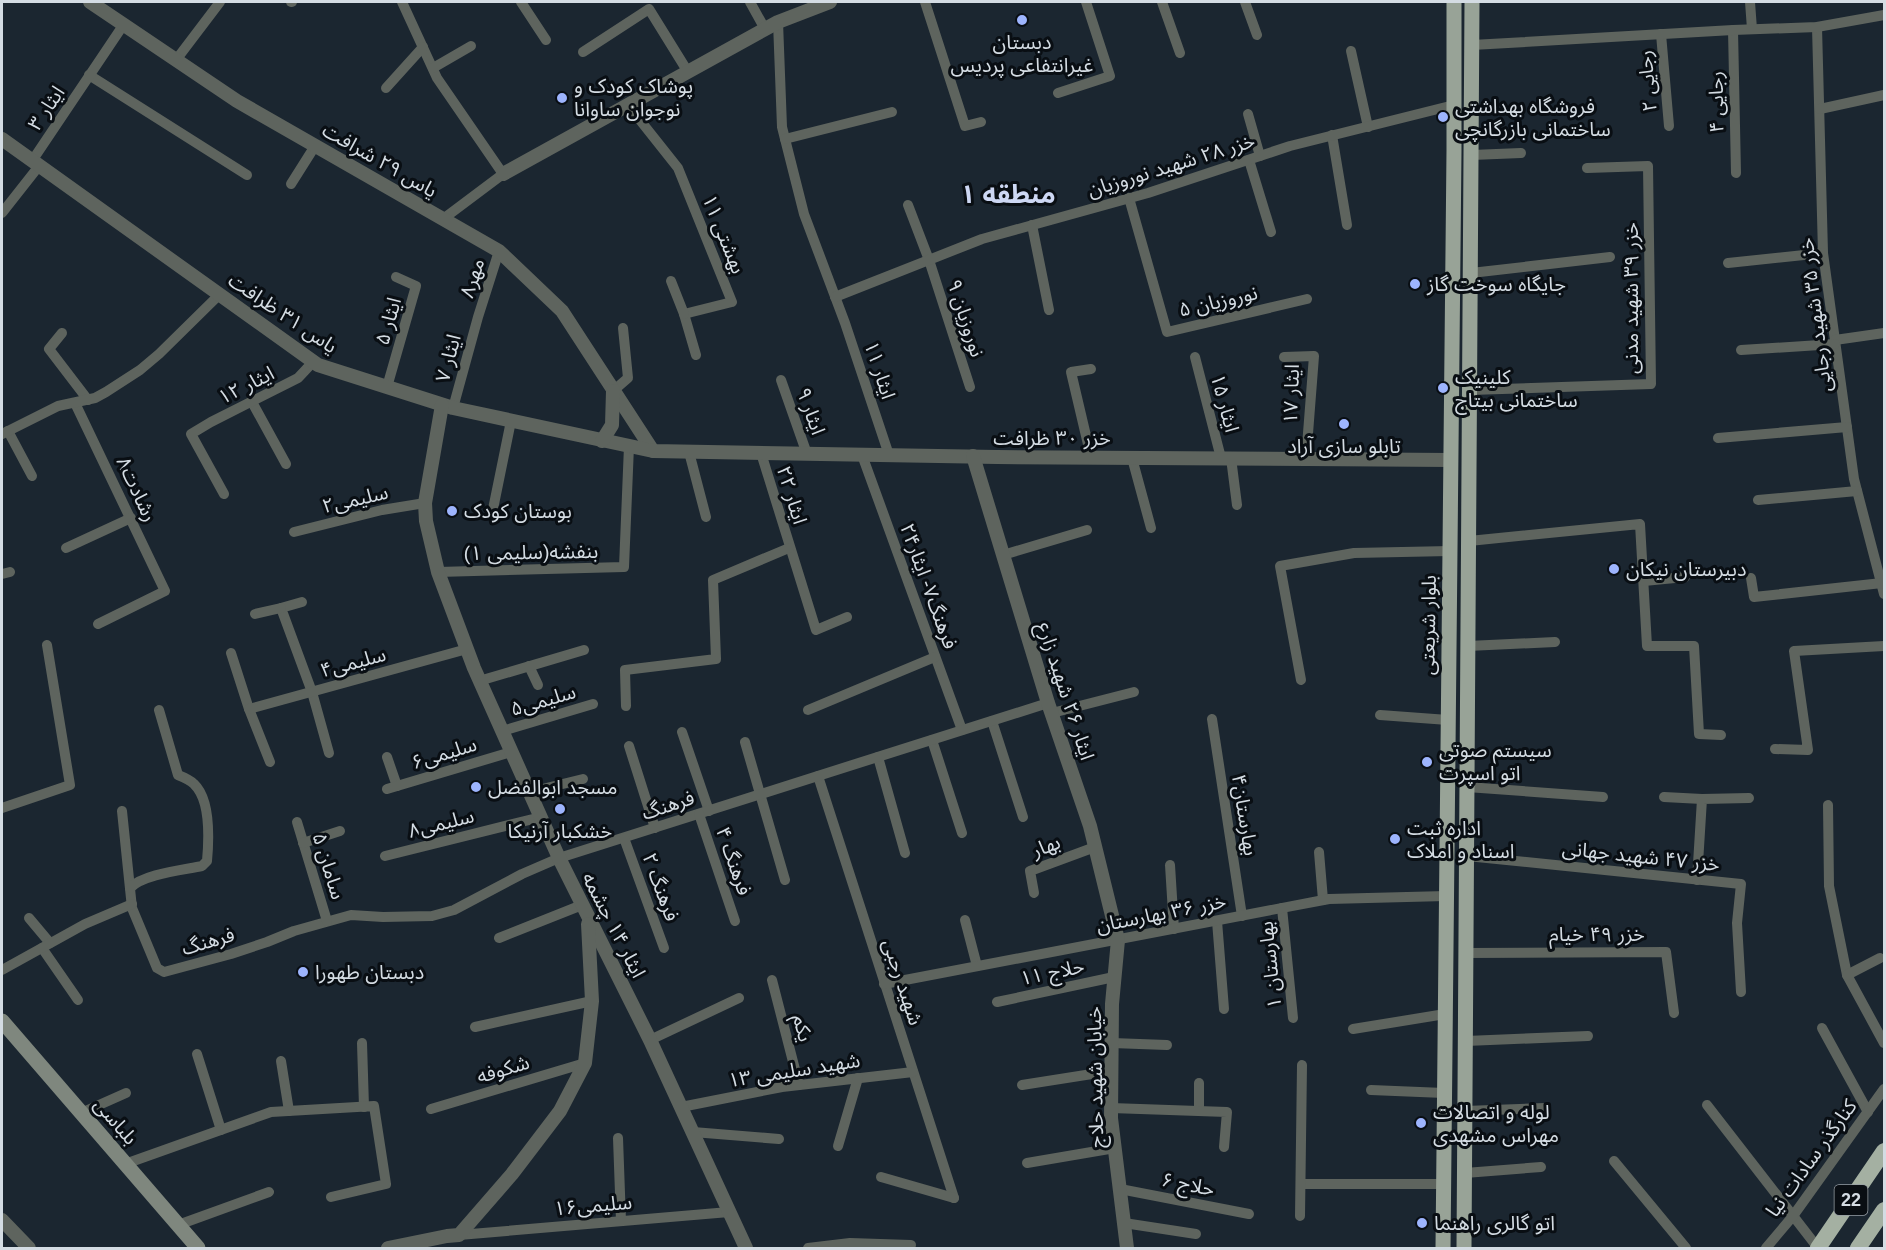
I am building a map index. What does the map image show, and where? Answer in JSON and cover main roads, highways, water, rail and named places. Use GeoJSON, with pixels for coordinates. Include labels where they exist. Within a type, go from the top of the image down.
{"type":"FeatureCollection","features":[{"type":"Feature","properties":{"kind":"highway","name":"22"},"geometry":{"type":"LineString","coordinates":[[1818,1248],[1884,1151]]}},
{"type":"Feature","properties":{"kind":"highway","name":"22"},"geometry":{"type":"LineString","coordinates":[[1858,1248],[1884,1210]]}},
{"type":"Feature","properties":{"kind":"main road","name":"بلوار شریعتی"},"geometry":{"type":"LineString","coordinates":[[1443,1248],[1454,2]]}},
{"type":"Feature","properties":{"kind":"main road","name":"بلوار شریعتی"},"geometry":{"type":"LineString","coordinates":[[1464,1248],[1472,2]]}},
{"type":"Feature","properties":{"kind":"main road"},"geometry":{"type":"LineString","coordinates":[[1449,610],[1469,611]]}},
{"type":"Feature","properties":{"kind":"main road","name":"بلباسی"},"geometry":{"type":"LineString","coordinates":[[2,1022],[198,1248]]}},
{"type":"Feature","properties":{"kind":"place","name":"دبستان غیرانتفاعی پردیس"},"geometry":{"type":"Point","coordinates":[1022,20]}},
{"type":"Feature","properties":{"kind":"place","name":"پوشاک کودک و نوجوان ساوانا"},"geometry":{"type":"Point","coordinates":[562,98]}},
{"type":"Feature","properties":{"kind":"place","name":"فروشگاه بهداشتی ساختمانی بازرگانچی"},"geometry":{"type":"Point","coordinates":[1443,117]}},
{"type":"Feature","properties":{"kind":"place","name":"جایگاه سوخت گاز"},"geometry":{"type":"Point","coordinates":[1415,284]}},
{"type":"Feature","properties":{"kind":"place","name":"کلینیک ساختمانی بیتاج"},"geometry":{"type":"Point","coordinates":[1443,388]}},
{"type":"Feature","properties":{"kind":"place","name":"تابلو سازی آراد"},"geometry":{"type":"Point","coordinates":[1344,424]}},
{"type":"Feature","properties":{"kind":"place","name":"بوستان کودک"},"geometry":{"type":"Point","coordinates":[452,511]}},
{"type":"Feature","properties":{"kind":"place","name":"دبیرستان نیکان"},"geometry":{"type":"Point","coordinates":[1614,569]}},
{"type":"Feature","properties":{"kind":"place","name":"سیستم صوتی اتو اسپرت"},"geometry":{"type":"Point","coordinates":[1427,762]}},
{"type":"Feature","properties":{"kind":"place","name":"مسجد ابوالفضل"},"geometry":{"type":"Point","coordinates":[476,787]}},
{"type":"Feature","properties":{"kind":"place","name":"خشکبار آرنیکا"},"geometry":{"type":"Point","coordinates":[560,809]}},
{"type":"Feature","properties":{"kind":"place","name":"اداره ثبت اسناد و املاک"},"geometry":{"type":"Point","coordinates":[1395,839]}},
{"type":"Feature","properties":{"kind":"place","name":"دبستان طهورا"},"geometry":{"type":"Point","coordinates":[303,972]}},
{"type":"Feature","properties":{"kind":"place","name":"لوله و اتصالات مهراس مشهدی"},"geometry":{"type":"Point","coordinates":[1421,1123]}},
{"type":"Feature","properties":{"kind":"place","name":"اتو گالری راهنما"},"geometry":{"type":"Point","coordinates":[1422,1223]}},
{"type":"Feature","properties":{"kind":"district","name":"منطقه ۱"},"geometry":{"type":"Point","coordinates":[1008,194]}}]}
